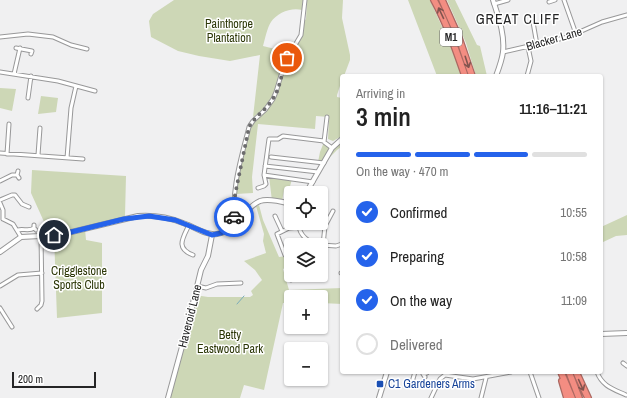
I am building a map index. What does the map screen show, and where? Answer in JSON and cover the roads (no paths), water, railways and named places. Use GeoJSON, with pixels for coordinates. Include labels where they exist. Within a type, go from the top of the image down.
{"type":"FeatureCollection","features":[{"type":"Feature","properties":{"kind":"highway","name":"M1"},"geometry":{"type":"LineString","coordinates":[[434,0],[441,12],[455,46],[464,74]]}},
{"type":"Feature","properties":{"kind":"highway","name":"M1"},"geometry":{"type":"LineString","coordinates":[[442,0],[460,38],[471,74]]}},
{"type":"Feature","properties":{"kind":"highway"},"geometry":{"type":"LineString","coordinates":[[561,374],[567,398]]}},
{"type":"Feature","properties":{"kind":"highway"},"geometry":{"type":"LineString","coordinates":[[561,374],[572,398]]}},
{"type":"Feature","properties":{"kind":"highway"},"geometry":{"type":"LineString","coordinates":[[570,374],[579,398]]}},
{"type":"Feature","properties":{"kind":"highway"},"geometry":{"type":"LineString","coordinates":[[577,374],[588,398]]}},
{"type":"Feature","properties":{"kind":"street"},"geometry":{"type":"LineString","coordinates":[[236,224],[234,217],[235,195],[249,127],[273,99],[285,62],[301,35],[305,0]]}},
{"type":"Feature","properties":{"kind":"street"},"geometry":{"type":"LineString","coordinates":[[497,74],[503,52],[502,33],[493,2],[508,0]]}},
{"type":"Feature","properties":{"kind":"street"},"geometry":{"type":"LineString","coordinates":[[549,2],[555,0]]}},
{"type":"Feature","properties":{"kind":"street"},"geometry":{"type":"LineString","coordinates":[[564,0],[576,34]]}},
{"type":"Feature","properties":{"kind":"street","name":"Blacker Lane"},"geometry":{"type":"LineString","coordinates":[[503,52],[568,37],[602,22],[627,15]]}},
{"type":"Feature","properties":{"kind":"street"},"geometry":{"type":"LineString","coordinates":[[533,22],[537,45]]}},
{"type":"Feature","properties":{"kind":"street"},"geometry":{"type":"LineString","coordinates":[[0,37],[28,34],[53,37],[71,45],[87,49]]}},
{"type":"Feature","properties":{"kind":"street"},"geometry":{"type":"LineString","coordinates":[[528,47],[531,61],[528,74]]}},
{"type":"Feature","properties":{"kind":"street"},"geometry":{"type":"LineString","coordinates":[[14,74],[18,48],[32,51],[31,54]]}},
{"type":"Feature","properties":{"kind":"street"},"geometry":{"type":"LineString","coordinates":[[0,72],[31,76],[95,91]]}},
{"type":"Feature","properties":{"kind":"street"},"geometry":{"type":"LineString","coordinates":[[28,98],[31,76]]}},
{"type":"Feature","properties":{"kind":"street"},"geometry":{"type":"LineString","coordinates":[[67,158],[71,108],[76,86]]}},
{"type":"Feature","properties":{"kind":"street"},"geometry":{"type":"LineString","coordinates":[[324,141],[327,117]]}},
{"type":"Feature","properties":{"kind":"street"},"geometry":{"type":"LineString","coordinates":[[7,154],[9,124]]}},
{"type":"Feature","properties":{"kind":"street"},"geometry":{"type":"LineString","coordinates":[[38,155],[40,127]]}},
{"type":"Feature","properties":{"kind":"street"},"geometry":{"type":"LineString","coordinates":[[258,188],[266,184],[264,175],[269,139],[278,139],[283,136],[324,141],[332,148]]}},
{"type":"Feature","properties":{"kind":"street"},"geometry":{"type":"LineString","coordinates":[[310,186],[332,148],[340,141]]}},
{"type":"Feature","properties":{"kind":"street"},"geometry":{"type":"LineString","coordinates":[[275,153],[273,157],[324,163]]}},
{"type":"Feature","properties":{"kind":"street"},"geometry":{"type":"LineString","coordinates":[[0,154],[38,155],[82,159]]}},
{"type":"Feature","properties":{"kind":"street"},"geometry":{"type":"LineString","coordinates":[[265,166],[318,172]]}},
{"type":"Feature","properties":{"kind":"street"},"geometry":{"type":"LineString","coordinates":[[0,182],[12,175],[18,174]]}},
{"type":"Feature","properties":{"kind":"street"},"geometry":{"type":"LineString","coordinates":[[264,175],[313,182]]}},
{"type":"Feature","properties":{"kind":"street"},"geometry":{"type":"LineString","coordinates":[[21,237],[13,224],[1,220],[3,210],[0,201],[12,195],[16,195],[23,207],[29,207]]}},
{"type":"Feature","properties":{"kind":"street"},"geometry":{"type":"LineString","coordinates":[[0,252],[21,237],[59,235],[124,219],[149,216],[163,217],[189,225],[212,235],[221,233],[236,224],[247,211],[260,201],[284,203]]}},
{"type":"Feature","properties":{"kind":"street"},"geometry":{"type":"LineString","coordinates":[[328,218],[333,211]]}},
{"type":"Feature","properties":{"kind":"street"},"geometry":{"type":"LineString","coordinates":[[277,218],[282,231],[277,234],[284,252]]}},
{"type":"Feature","properties":{"kind":"street"},"geometry":{"type":"LineString","coordinates":[[189,225],[181,244],[187,253],[193,255]]}},
{"type":"Feature","properties":{"kind":"street"},"geometry":{"type":"LineString","coordinates":[[18,230],[30,230],[35,228]]}},
{"type":"Feature","properties":{"kind":"street"},"geometry":{"type":"LineString","coordinates":[[37,308],[41,305],[42,301],[41,235]]}},
{"type":"Feature","properties":{"kind":"street","name":"Haveroid Lane"},"geometry":{"type":"LineString","coordinates":[[168,398],[201,270],[208,256],[212,235]]}},
{"type":"Feature","properties":{"kind":"street"},"geometry":{"type":"LineString","coordinates":[[328,245],[340,245]]}},
{"type":"Feature","properties":{"kind":"street"},"geometry":{"type":"LineString","coordinates":[[0,286],[18,275],[42,273]]}},
{"type":"Feature","properties":{"kind":"street"},"geometry":{"type":"LineString","coordinates":[[234,278],[234,283]]}},
{"type":"Feature","properties":{"kind":"street"},"geometry":{"type":"LineString","coordinates":[[197,286],[206,288],[217,284],[241,283]]}},
{"type":"Feature","properties":{"kind":"street"},"geometry":{"type":"LineString","coordinates":[[0,308],[12,327]]}},
{"type":"Feature","properties":{"kind":"street"},"geometry":{"type":"LineString","coordinates":[[603,334],[627,333]]}},
{"type":"Feature","properties":{"kind":"street"},"geometry":{"type":"LineString","coordinates":[[622,363],[627,366]]}},
{"type":"Feature","properties":{"kind":"street"},"geometry":{"type":"LineString","coordinates":[[379,398],[386,374]]}},
{"type":"Feature","properties":{"kind":"street"},"geometry":{"type":"LineString","coordinates":[[411,380],[415,374]]}},
{"type":"Feature","properties":{"kind":"street"},"geometry":{"type":"LineString","coordinates":[[431,398],[440,380],[445,375],[473,379],[503,374]]}},
{"type":"Feature","properties":{"kind":"street"},"geometry":{"type":"LineString","coordinates":[[531,374],[539,398]]}},
{"type":"Feature","properties":{"kind":"street"},"geometry":{"type":"LineString","coordinates":[[598,374],[606,387],[626,395]]}},
{"type":"Feature","properties":{"kind":"street"},"geometry":{"type":"LineString","coordinates":[[481,398],[486,378]]}},
{"type":"Feature","properties":{"kind":"waterway"},"geometry":{"type":"LineString","coordinates":[[237,304],[244,296]]}},
{"type":"Feature","properties":{"kind":"place","name":"C1 Gardeners Arms"},"geometry":{"type":"Point","coordinates":[380,384]}},
{"type":"Feature","properties":{"kind":"district","name":"GREAT CLIFF"},"geometry":{"type":"Point","coordinates":[518,19]}},
{"type":"Feature","properties":{"kind":"park label","name":"Painthorpe Plantation"},"geometry":{"type":"Point","coordinates":[229,31]}},
{"type":"Feature","properties":{"kind":"park label","name":"Crigglestone Sports Club"},"geometry":{"type":"Point","coordinates":[79,278]}},
{"type":"Feature","properties":{"kind":"park label","name":"Betty Eastwood Park"},"geometry":{"type":"Point","coordinates":[230,342]}}]}
